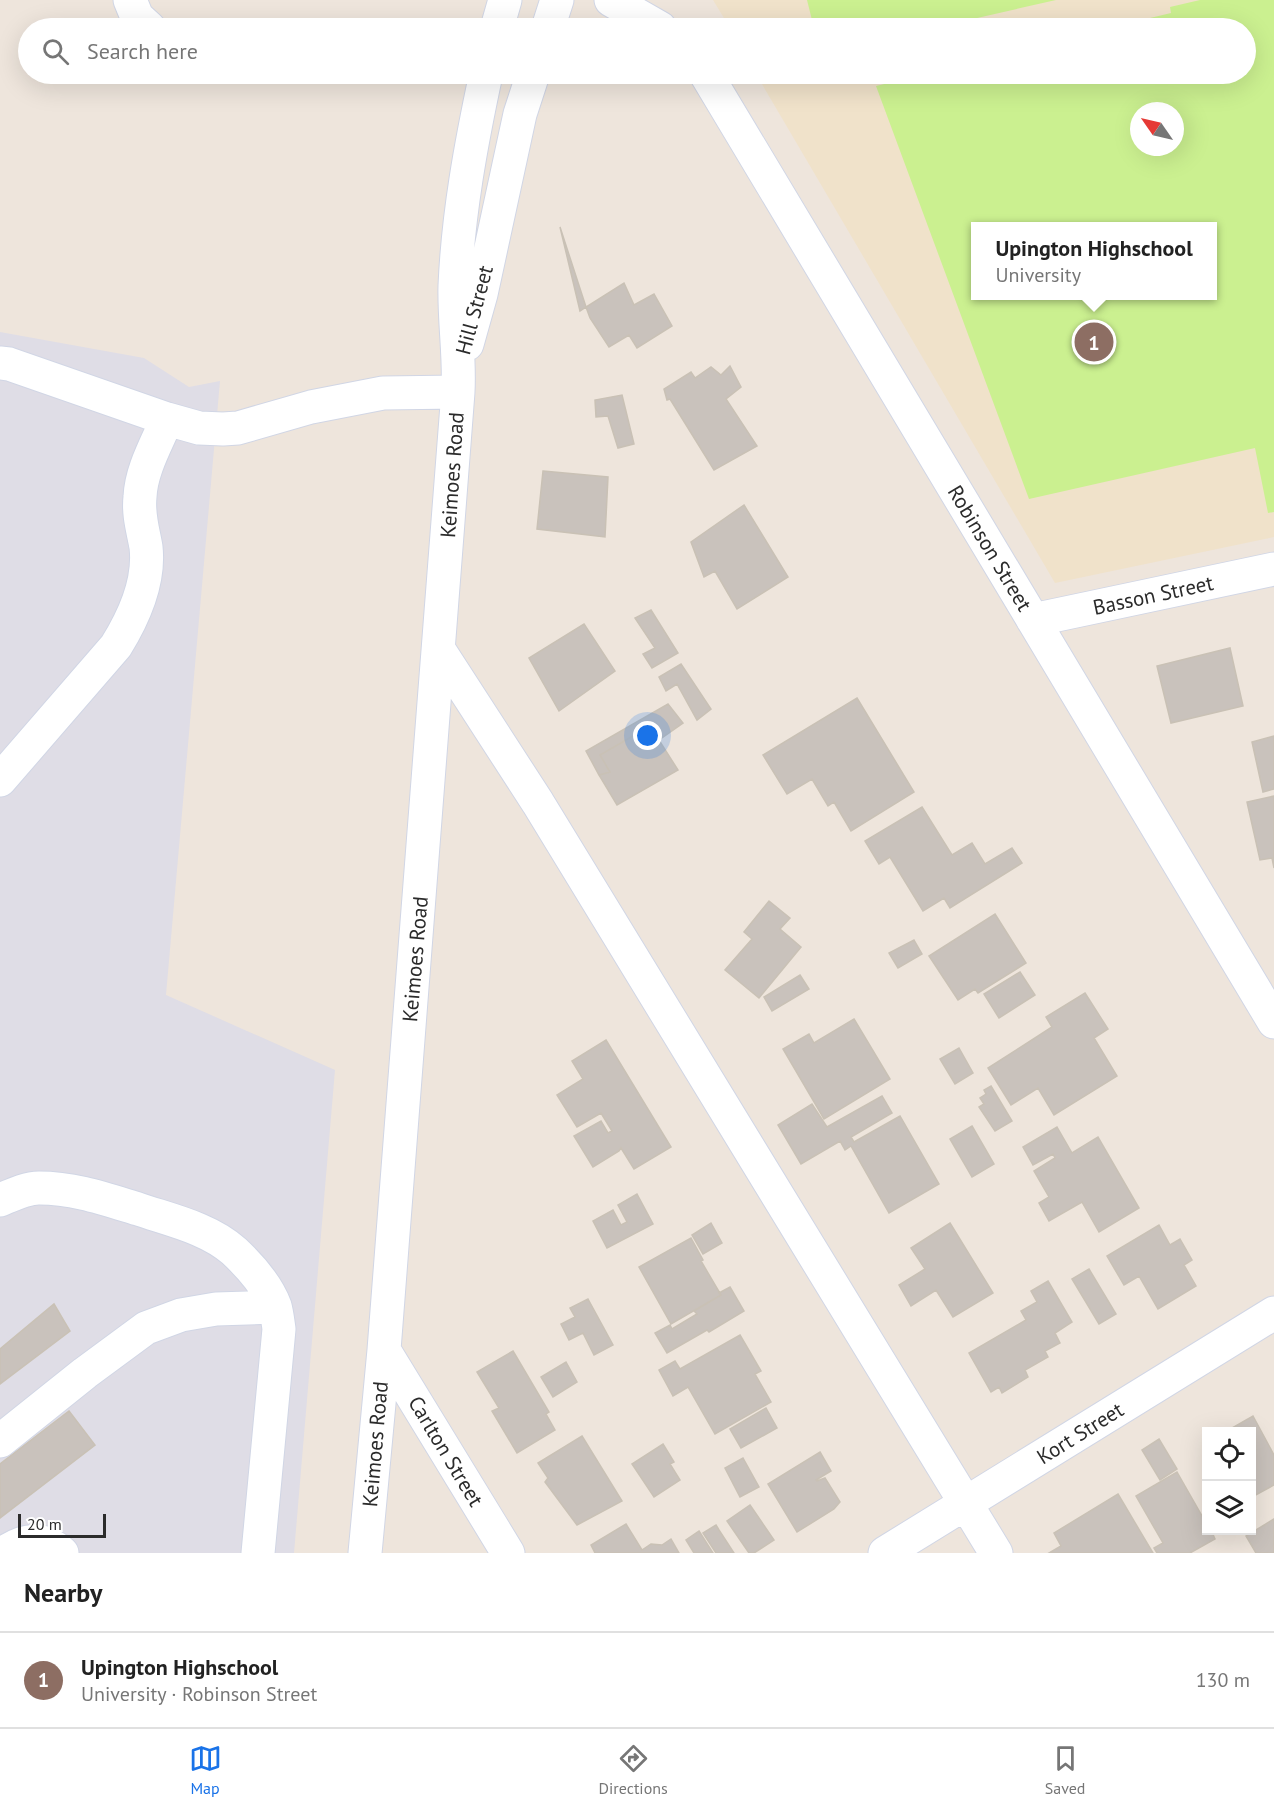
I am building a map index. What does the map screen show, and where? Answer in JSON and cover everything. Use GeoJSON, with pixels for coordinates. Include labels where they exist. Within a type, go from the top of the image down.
{"type":"FeatureCollection","features":[{"type":"Feature","properties":{"kind":"street"},"geometry":{"type":"LineString","coordinates":[[130,0],[138,18]]}},
{"type":"Feature","properties":{"kind":"street"},"geometry":{"type":"LineString","coordinates":[[500,18],[505,0]]}},
{"type":"Feature","properties":{"kind":"street"},"geometry":{"type":"LineString","coordinates":[[551,18],[557,0]]}},
{"type":"Feature","properties":{"kind":"street"},"geometry":{"type":"LineString","coordinates":[[611,0],[642,18]]}},
{"type":"Feature","properties":{"kind":"street"},"geometry":{"type":"LineString","coordinates":[[661,0],[673,18]]}},
{"type":"Feature","properties":{"kind":"street","name":"Hill Street"},"geometry":{"type":"LineString","coordinates":[[459,378],[455,289],[458,234],[466,169],[484,84]]}},
{"type":"Feature","properties":{"kind":"street","name":"Hill Street"},"geometry":{"type":"LineString","coordinates":[[459,378],[473,328],[514,136],[530,84]]}},
{"type":"Feature","properties":{"kind":"street","name":"Robinson Street"},"geometry":{"type":"LineString","coordinates":[[712,84],[1274,1022]]}},
{"type":"Feature","properties":{"kind":"street"},"geometry":{"type":"LineString","coordinates":[[0,363],[19,367],[167,419],[199,428],[224,429],[238,428],[311,406],[459,378]]}},
{"type":"Feature","properties":{"kind":"street","name":"Keimoes Road"},"geometry":{"type":"LineString","coordinates":[[365,1553],[384,1350],[440,650],[459,378]]}},
{"type":"Feature","properties":{"kind":"street"},"geometry":{"type":"LineString","coordinates":[[0,780],[116,646],[129,624],[141,595],[146,571],[146,548],[140,520],[140,495],[146,472],[167,419]]}},
{"type":"Feature","properties":{"kind":"street","name":"Basson Street"},"geometry":{"type":"LineString","coordinates":[[1033,620],[1274,569]]}},
{"type":"Feature","properties":{"kind":"street"},"geometry":{"type":"LineString","coordinates":[[440,650],[538,803],[996,1553]]}},
{"type":"Feature","properties":{"kind":"street"},"geometry":{"type":"LineString","coordinates":[[0,1200],[36,1188],[61,1189],[87,1194],[202,1231],[219,1239],[249,1266],[263,1284],[275,1307],[279,1329],[258,1553]]}},
{"type":"Feature","properties":{"kind":"street"},"geometry":{"type":"LineString","coordinates":[[0,1441],[146,1328],[181,1315],[216,1309],[275,1307]]}},
{"type":"Feature","properties":{"kind":"street","name":"Kort Street"},"geometry":{"type":"LineString","coordinates":[[885,1553],[1274,1312]]}},
{"type":"Feature","properties":{"kind":"street","name":"Carlton Street"},"geometry":{"type":"LineString","coordinates":[[384,1350],[508,1553]]}},
{"type":"Feature","properties":{"kind":"street"},"geometry":{"type":"LineString","coordinates":[[4,1553],[26,1541],[39,1540],[48,1543],[62,1553]]}},
{"type":"Feature","properties":{"kind":"shaded area"},"geometry":{"type":"Polygon","coordinates":[[[713,0],[1274,0],[1274,537],[1055,583],[762,84],[1256,84],[1256,18],[724,18],[713,0]]]}},
{"type":"Feature","properties":{"kind":"shaded area"},"geometry":{"type":"Polygon","coordinates":[[[0,332],[144,358],[189,387],[220,381],[166,995],[335,1070],[294,1553],[0,1553],[0,332]]]}},
{"type":"Feature","properties":{"kind":"green space"},"geometry":{"type":"Polygon","coordinates":[[[807,0],[1056,0],[977,18],[812,18],[807,0]]]}},
{"type":"Feature","properties":{"kind":"green space"},"geometry":{"type":"Polygon","coordinates":[[[1200,0],[1274,0],[1274,512],[1268,513],[1255,448],[1029,499],[876,86],[884,84],[1256,84],[1256,18],[1150,18],[1171,13],[1170,7],[1200,0]]]}},
{"type":"Feature","properties":{"kind":"building"},"geometry":{"type":"Polygon","coordinates":[[[560,227],[586,307],[580,311],[560,227]]]}},
{"type":"Feature","properties":{"kind":"building"},"geometry":{"type":"Polygon","coordinates":[[[624,283],[634,305],[654,294],[672,326],[637,348],[629,335],[609,347],[590,318],[586,307],[624,283]]]}},
{"type":"Feature","properties":{"kind":"building"},"geometry":{"type":"Polygon","coordinates":[[[730,366],[741,387],[726,399],[757,446],[714,470],[670,399],[667,400],[664,389],[691,372],[695,378],[711,367],[721,375],[730,366]]]}},
{"type":"Feature","properties":{"kind":"building"},"geometry":{"type":"Polygon","coordinates":[[[622,395],[634,444],[618,448],[608,416],[596,417],[595,400],[622,395]]]}},
{"type":"Feature","properties":{"kind":"building"},"geometry":{"type":"Polygon","coordinates":[[[543,471],[608,477],[605,537],[537,529],[543,471]]]}},
{"type":"Feature","properties":{"kind":"building"},"geometry":{"type":"Polygon","coordinates":[[[744,505],[788,577],[737,609],[715,571],[704,577],[691,542],[744,505]]]}},
{"type":"Feature","properties":{"kind":"building"},"geometry":{"type":"Polygon","coordinates":[[[651,610],[678,653],[652,668],[643,654],[655,648],[635,618],[651,610]]]}},
{"type":"Feature","properties":{"kind":"building"},"geometry":{"type":"Polygon","coordinates":[[[584,624],[615,671],[559,711],[529,658],[584,624]]]}},
{"type":"Feature","properties":{"kind":"building"},"geometry":{"type":"Polygon","coordinates":[[[1230,648],[1243,706],[1171,723],[1157,666],[1230,648]]]}},
{"type":"Feature","properties":{"kind":"building"},"geometry":{"type":"Polygon","coordinates":[[[681,664],[711,709],[697,720],[677,684],[666,691],[659,677],[681,664]]]}},
{"type":"Feature","properties":{"kind":"building"},"geometry":{"type":"Polygon","coordinates":[[[857,698],[914,792],[851,831],[834,802],[828,806],[812,779],[787,794],[763,755],[857,698]]]}},
{"type":"Feature","properties":{"kind":"building"},"geometry":{"type":"Polygon","coordinates":[[[668,704],[683,723],[659,740],[650,726],[600,755],[610,772],[599,775],[586,751],[668,704]]]}},
{"type":"Feature","properties":{"kind":"building"},"geometry":{"type":"Polygon","coordinates":[[[650,726],[678,770],[617,805],[599,775],[610,772],[600,755],[650,726]]]}},
{"type":"Feature","properties":{"kind":"building"},"geometry":{"type":"Polygon","coordinates":[[[1274,736],[1274,789],[1263,792],[1252,742],[1274,736]]]}},
{"type":"Feature","properties":{"kind":"building"},"geometry":{"type":"Polygon","coordinates":[[[1274,796],[1274,868],[1272,858],[1260,860],[1247,802],[1274,796]]]}},
{"type":"Feature","properties":{"kind":"building"},"geometry":{"type":"Polygon","coordinates":[[[922,807],[952,855],[972,843],[985,864],[1012,848],[1022,863],[950,908],[944,898],[923,911],[890,857],[879,864],[865,841],[922,807]]]}},
{"type":"Feature","properties":{"kind":"building"},"geometry":{"type":"Polygon","coordinates":[[[769,901],[790,918],[780,929],[801,947],[759,998],[725,970],[752,939],[744,932],[769,901]]]}},
{"type":"Feature","properties":{"kind":"building"},"geometry":{"type":"Polygon","coordinates":[[[995,914],[1026,963],[978,993],[975,989],[958,1000],[929,956],[995,914]]]}},
{"type":"Feature","properties":{"kind":"building"},"geometry":{"type":"Polygon","coordinates":[[[914,940],[922,954],[898,968],[889,953],[914,940]]]}},
{"type":"Feature","properties":{"kind":"building"},"geometry":{"type":"Polygon","coordinates":[[[1020,972],[1035,995],[999,1018],[984,994],[1020,972]]]}},
{"type":"Feature","properties":{"kind":"building"},"geometry":{"type":"Polygon","coordinates":[[[800,975],[809,989],[772,1011],[764,997],[800,975]]]}},
{"type":"Feature","properties":{"kind":"building"},"geometry":{"type":"Polygon","coordinates":[[[1085,993],[1108,1029],[1094,1038],[1117,1076],[1054,1115],[1038,1088],[1011,1105],[988,1068],[1052,1027],[1046,1017],[1085,993]]]}},
{"type":"Feature","properties":{"kind":"building"},"geometry":{"type":"Polygon","coordinates":[[[854,1019],[890,1079],[824,1119],[783,1049],[809,1034],[814,1043],[854,1019]]]}},
{"type":"Feature","properties":{"kind":"building"},"geometry":{"type":"Polygon","coordinates":[[[606,1040],[671,1147],[634,1169],[621,1148],[593,1167],[574,1136],[601,1121],[608,1133],[612,1131],[601,1113],[577,1127],[557,1095],[583,1079],[572,1061],[606,1040]]]}},
{"type":"Feature","properties":{"kind":"building"},"geometry":{"type":"Polygon","coordinates":[[[959,1048],[973,1073],[955,1084],[940,1059],[959,1048]]]}},
{"type":"Feature","properties":{"kind":"building"},"geometry":{"type":"Polygon","coordinates":[[[991,1086],[1012,1121],[995,1131],[979,1107],[984,1104],[980,1098],[986,1094],[984,1090],[991,1086]]]}},
{"type":"Feature","properties":{"kind":"building"},"geometry":{"type":"Polygon","coordinates":[[[882,1096],[892,1113],[851,1137],[854,1142],[900,1116],[939,1184],[889,1213],[851,1146],[845,1150],[840,1141],[801,1164],[778,1125],[812,1104],[827,1127],[882,1096]]]}},
{"type":"Feature","properties":{"kind":"building"},"geometry":{"type":"Polygon","coordinates":[[[972,1126],[994,1164],[972,1177],[950,1139],[972,1126]]]}},
{"type":"Feature","properties":{"kind":"building"},"geometry":{"type":"Polygon","coordinates":[[[1057,1127],[1072,1153],[1098,1137],[1139,1208],[1099,1232],[1082,1202],[1049,1221],[1039,1203],[1049,1197],[1034,1171],[1055,1158],[1053,1154],[1033,1165],[1023,1147],[1057,1127]]]}},
{"type":"Feature","properties":{"kind":"building"},"geometry":{"type":"Polygon","coordinates":[[[637,1194],[653,1224],[607,1248],[593,1221],[613,1210],[621,1225],[627,1222],[618,1205],[637,1194]]]}},
{"type":"Feature","properties":{"kind":"building"},"geometry":{"type":"Polygon","coordinates":[[[711,1223],[722,1243],[703,1254],[692,1235],[711,1223]]]}},
{"type":"Feature","properties":{"kind":"building"},"geometry":{"type":"Polygon","coordinates":[[[950,1223],[993,1293],[953,1317],[936,1290],[911,1306],[899,1285],[925,1269],[911,1248],[950,1223]]]}},
{"type":"Feature","properties":{"kind":"building"},"geometry":{"type":"Polygon","coordinates":[[[1159,1225],[1170,1245],[1180,1239],[1192,1260],[1184,1265],[1196,1286],[1158,1309],[1139,1276],[1124,1285],[1107,1256],[1159,1225]]]}},
{"type":"Feature","properties":{"kind":"building"},"geometry":{"type":"Polygon","coordinates":[[[691,1238],[703,1260],[701,1261],[721,1295],[671,1324],[639,1267],[691,1238]]]}},
{"type":"Feature","properties":{"kind":"building"},"geometry":{"type":"Polygon","coordinates":[[[1089,1269],[1116,1314],[1099,1324],[1072,1279],[1089,1269]]]}},
{"type":"Feature","properties":{"kind":"building"},"geometry":{"type":"Polygon","coordinates":[[[1048,1281],[1072,1322],[1055,1333],[1060,1343],[1045,1351],[1048,1357],[1025,1370],[1028,1377],[1002,1393],[999,1387],[991,1392],[969,1353],[1026,1320],[1021,1311],[1037,1302],[1031,1291],[1048,1281]]]}},
{"type":"Feature","properties":{"kind":"building"},"geometry":{"type":"Polygon","coordinates":[[[730,1287],[744,1311],[667,1353],[655,1333],[670,1325],[672,1329],[697,1314],[694,1311],[730,1287]]]}},
{"type":"Feature","properties":{"kind":"building"},"geometry":{"type":"Polygon","coordinates":[[[588,1299],[613,1345],[594,1355],[583,1333],[569,1340],[561,1324],[575,1317],[570,1308],[588,1299]]]}},
{"type":"Feature","properties":{"kind":"building"},"geometry":{"type":"Polygon","coordinates":[[[54,1304],[70,1331],[0,1384],[0,1349],[54,1304]]]}},
{"type":"Feature","properties":{"kind":"building"},"geometry":{"type":"Polygon","coordinates":[[[740,1335],[761,1371],[755,1374],[771,1402],[715,1434],[688,1387],[673,1396],[659,1370],[675,1361],[680,1369],[740,1335]]]}},
{"type":"Feature","properties":{"kind":"building"},"geometry":{"type":"Polygon","coordinates":[[[513,1351],[549,1412],[546,1414],[555,1430],[517,1453],[492,1411],[499,1408],[477,1372],[513,1351]]]}},
{"type":"Feature","properties":{"kind":"building"},"geometry":{"type":"Polygon","coordinates":[[[566,1362],[577,1382],[553,1397],[541,1377],[566,1362]]]}},
{"type":"Feature","properties":{"kind":"building"},"geometry":{"type":"Polygon","coordinates":[[[766,1408],[777,1428],[741,1448],[730,1429],[766,1408]]]}},
{"type":"Feature","properties":{"kind":"building"},"geometry":{"type":"Polygon","coordinates":[[[69,1411],[95,1445],[0,1518],[0,1464],[69,1411]]]}},
{"type":"Feature","properties":{"kind":"building"},"geometry":{"type":"Polygon","coordinates":[[[1253,1416],[1274,1455],[1274,1485],[1256,1495],[1256,1427],[1234,1427],[1253,1416]]]}},
{"type":"Feature","properties":{"kind":"building"},"geometry":{"type":"Polygon","coordinates":[[[582,1436],[622,1501],[577,1525],[545,1482],[548,1478],[538,1463],[582,1436]]]}},
{"type":"Feature","properties":{"kind":"building"},"geometry":{"type":"Polygon","coordinates":[[[1159,1439],[1177,1469],[1160,1480],[1142,1450],[1159,1439]]]}},
{"type":"Feature","properties":{"kind":"building"},"geometry":{"type":"Polygon","coordinates":[[[663,1444],[674,1462],[670,1464],[680,1480],[654,1497],[632,1464],[663,1444]]]}},
{"type":"Feature","properties":{"kind":"building"},"geometry":{"type":"Polygon","coordinates":[[[820,1452],[831,1471],[816,1480],[825,1478],[840,1502],[834,1509],[797,1532],[768,1484],[820,1452]]]}},
{"type":"Feature","properties":{"kind":"building"},"geometry":{"type":"Polygon","coordinates":[[[743,1458],[759,1487],[740,1497],[725,1468],[743,1458]]]}},
{"type":"Feature","properties":{"kind":"building"},"geometry":{"type":"Polygon","coordinates":[[[1177,1472],[1202,1516],[1202,1535],[1213,1535],[1215,1539],[1190,1553],[1157,1553],[1154,1548],[1163,1543],[1136,1496],[1177,1472]]]}},
{"type":"Feature","properties":{"kind":"building"},"geometry":{"type":"Polygon","coordinates":[[[1118,1494],[1153,1553],[1049,1553],[1061,1546],[1054,1533],[1118,1494]]]}},
{"type":"Feature","properties":{"kind":"building"},"geometry":{"type":"Polygon","coordinates":[[[750,1505],[774,1540],[754,1553],[749,1553],[727,1521],[750,1505]]]}},
{"type":"Feature","properties":{"kind":"building"},"geometry":{"type":"Polygon","coordinates":[[[1274,1519],[1274,1553],[1256,1553],[1246,1536],[1256,1535],[1256,1530],[1274,1519]]]}},
{"type":"Feature","properties":{"kind":"building"},"geometry":{"type":"Polygon","coordinates":[[[626,1524],[642,1550],[651,1544],[662,1545],[671,1539],[679,1553],[595,1553],[591,1545],[626,1524]]]}},
{"type":"Feature","properties":{"kind":"building"},"geometry":{"type":"Polygon","coordinates":[[[716,1525],[734,1553],[716,1553],[703,1533],[716,1525]]]}},
{"type":"Feature","properties":{"kind":"building"},"geometry":{"type":"Polygon","coordinates":[[[699,1531],[713,1553],[694,1553],[686,1540],[699,1531]]]}},
{"type":"Feature","properties":{"kind":"place","name":"Upington Highschool"},"geometry":{"type":"Point","coordinates":[1094,342]}}]}
